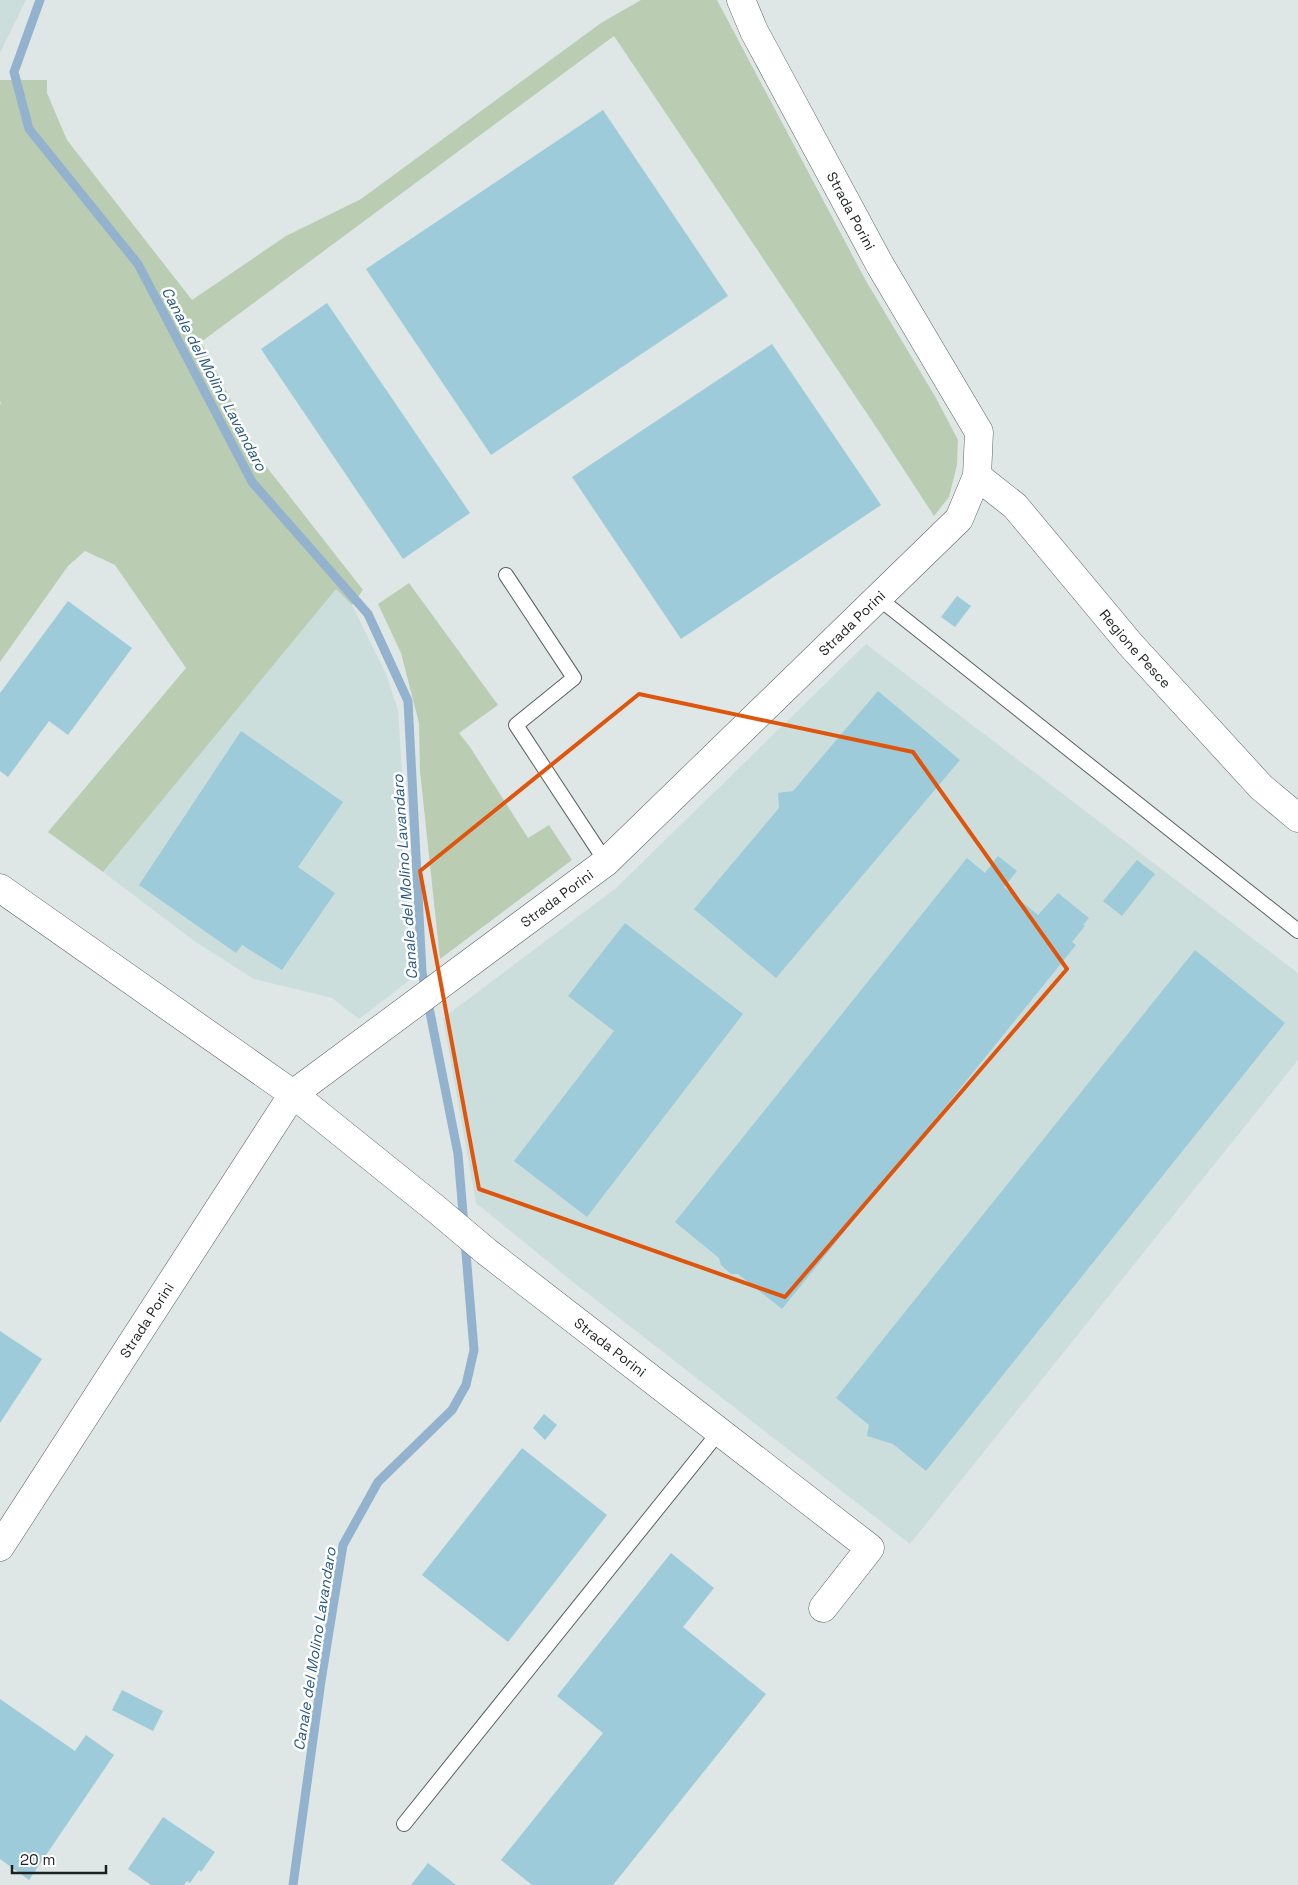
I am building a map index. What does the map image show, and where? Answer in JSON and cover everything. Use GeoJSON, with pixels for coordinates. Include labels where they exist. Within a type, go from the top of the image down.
{"type":"FeatureCollection","features":[{"type":"Feature","properties":{"kind":"street","name":"Strada Porini"},"geometry":{"type":"LineString","coordinates":[[0,1547],[293,1094],[606,862],[959,519],[977,476],[979,432],[880,265],[754,31],[741,0]]}},
{"type":"Feature","properties":{"kind":"street","name":"Regione Pesce"},"geometry":{"type":"LineString","coordinates":[[977,476],[1015,506],[1130,644],[1261,787],[1298,818]]}},
{"type":"Feature","properties":{"kind":"street","name":"Strada Porini"},"geometry":{"type":"LineString","coordinates":[[0,888],[293,1094],[487,1252],[870,1548],[822,1608]]}},
{"type":"Feature","properties":{"kind":"lane"},"geometry":{"type":"LineString","coordinates":[[506,575],[574,678],[516,725],[606,862]]}},
{"type":"Feature","properties":{"kind":"lane"},"geometry":{"type":"LineString","coordinates":[[877,597],[1298,931]]}},
{"type":"Feature","properties":{"kind":"lane"},"geometry":{"type":"LineString","coordinates":[[404,1824],[719,1432]]}},
{"type":"Feature","properties":{"kind":"highlighted area"},"geometry":{"type":"Polygon","coordinates":[[[639,694],[913,752],[1067,969],[785,1297],[479,1189],[420,871],[639,694]]]}},
{"type":"Feature","properties":{"kind":"shaded area"},"geometry":{"type":"Polygon","coordinates":[[[0,0],[26,0],[0,53],[0,0]]]}},
{"type":"Feature","properties":{"kind":"shaded area"},"geometry":{"type":"Polygon","coordinates":[[[336,588],[352,605],[386,674],[398,710],[415,976],[359,1019],[332,998],[254,979],[197,943],[103,872],[336,588]]]}},
{"type":"Feature","properties":{"kind":"shaded area"},"geometry":{"type":"Polygon","coordinates":[[[866,644],[1298,973],[1298,1060],[910,1544],[573,1282],[476,1203],[443,1018],[616,888],[866,644]]]}},
{"type":"Feature","properties":{"kind":"green space"},"geometry":{"type":"Polygon","coordinates":[[[641,0],[717,0],[866,281],[936,398],[958,440],[957,465],[949,497],[934,516],[614,36],[201,342],[262,461],[363,590],[352,605],[336,589],[103,872],[48,832],[186,668],[115,565],[85,551],[68,566],[0,662],[0,80],[47,80],[47,93],[67,140],[192,300],[286,236],[361,199],[601,23],[641,0]]]}},
{"type":"Feature","properties":{"kind":"green space"},"geometry":{"type":"Polygon","coordinates":[[[409,583],[498,705],[459,733],[470,747],[528,838],[549,825],[572,860],[440,959],[420,771],[419,723],[401,653],[378,604],[409,583]]]}},
{"type":"Feature","properties":{"kind":"building"},"geometry":{"type":"Polygon","coordinates":[[[603,110],[728,296],[491,455],[366,269],[603,110]]]}},
{"type":"Feature","properties":{"kind":"building"},"geometry":{"type":"Polygon","coordinates":[[[327,303],[470,513],[403,559],[261,349],[327,303]]]}},
{"type":"Feature","properties":{"kind":"building"},"geometry":{"type":"Polygon","coordinates":[[[772,344],[881,505],[681,639],[572,477],[772,344]]]}},
{"type":"Feature","properties":{"kind":"building"},"geometry":{"type":"Polygon","coordinates":[[[957,596],[971,606],[955,627],[941,617],[957,596]]]}},
{"type":"Feature","properties":{"kind":"building"},"geometry":{"type":"Polygon","coordinates":[[[68,601],[132,648],[68,735],[49,721],[8,777],[0,771],[0,693],[68,601]]]}},
{"type":"Feature","properties":{"kind":"building"},"geometry":{"type":"Polygon","coordinates":[[[878,691],[960,760],[776,978],[694,909],[779,808],[778,793],[793,791],[878,691]]]}},
{"type":"Feature","properties":{"kind":"building"},"geometry":{"type":"Polygon","coordinates":[[[241,731],[343,802],[298,867],[335,893],[282,970],[242,945],[236,953],[139,885],[241,731]]]}},
{"type":"Feature","properties":{"kind":"building"},"geometry":{"type":"Polygon","coordinates":[[[998,856],[1017,871],[1004,887],[1038,915],[1058,893],[1089,918],[1072,942],[1076,945],[782,1309],[738,1274],[731,1274],[721,1265],[719,1258],[675,1222],[967,858],[985,873],[998,856]]]}},
{"type":"Feature","properties":{"kind":"building"},"geometry":{"type":"Polygon","coordinates":[[[1137,860],[1155,874],[1122,916],[1103,901],[1137,860]]]}},
{"type":"Feature","properties":{"kind":"building"},"geometry":{"type":"Polygon","coordinates":[[[625,923],[743,1014],[587,1217],[514,1161],[614,1031],[568,996],[625,923]]]}},
{"type":"Feature","properties":{"kind":"building"},"geometry":{"type":"Polygon","coordinates":[[[1195,950],[1285,1023],[926,1471],[893,1444],[867,1436],[869,1425],[836,1398],[1195,950]]]}},
{"type":"Feature","properties":{"kind":"building"},"geometry":{"type":"Polygon","coordinates":[[[0,1331],[42,1359],[0,1423],[0,1331]]]}},
{"type":"Feature","properties":{"kind":"building"},"geometry":{"type":"Polygon","coordinates":[[[544,1414],[557,1425],[545,1440],[533,1428],[544,1414]]]}},
{"type":"Feature","properties":{"kind":"building"},"geometry":{"type":"Polygon","coordinates":[[[522,1448],[607,1515],[508,1642],[422,1575],[522,1448]]]}},
{"type":"Feature","properties":{"kind":"building"},"geometry":{"type":"Polygon","coordinates":[[[671,1553],[714,1588],[683,1627],[766,1694],[613,1885],[532,1885],[501,1860],[603,1733],[557,1696],[671,1553]]]}},
{"type":"Feature","properties":{"kind":"building"},"geometry":{"type":"Polygon","coordinates":[[[122,1690],[163,1711],[153,1731],[112,1710],[122,1690]]]}},
{"type":"Feature","properties":{"kind":"building"},"geometry":{"type":"Polygon","coordinates":[[[0,1699],[75,1751],[86,1735],[114,1755],[29,1880],[0,1859],[0,1699]]]}},
{"type":"Feature","properties":{"kind":"building"},"geometry":{"type":"Polygon","coordinates":[[[163,1817],[215,1852],[201,1872],[199,1870],[190,1883],[187,1881],[184,1885],[151,1885],[128,1869],[163,1817]]]}},
{"type":"Feature","properties":{"kind":"building"},"geometry":{"type":"Polygon","coordinates":[[[428,1863],[456,1885],[411,1885],[428,1863]]]}},
{"type":"Feature","properties":{"kind":"waterway","name":"Canale del Molino Lavandaro"},"geometry":{"type":"LineString","coordinates":[[40,0],[14,72],[29,129],[138,264],[252,482],[368,614],[408,701],[422,972],[458,1154],[464,1225]]}},
{"type":"Feature","properties":{"kind":"waterway","name":"Canale del Molino Lavandaro"},"geometry":{"type":"LineString","coordinates":[[293,1885],[321,1681],[343,1545],[378,1482],[452,1410],[466,1385],[474,1350],[465,1241]]}}]}
